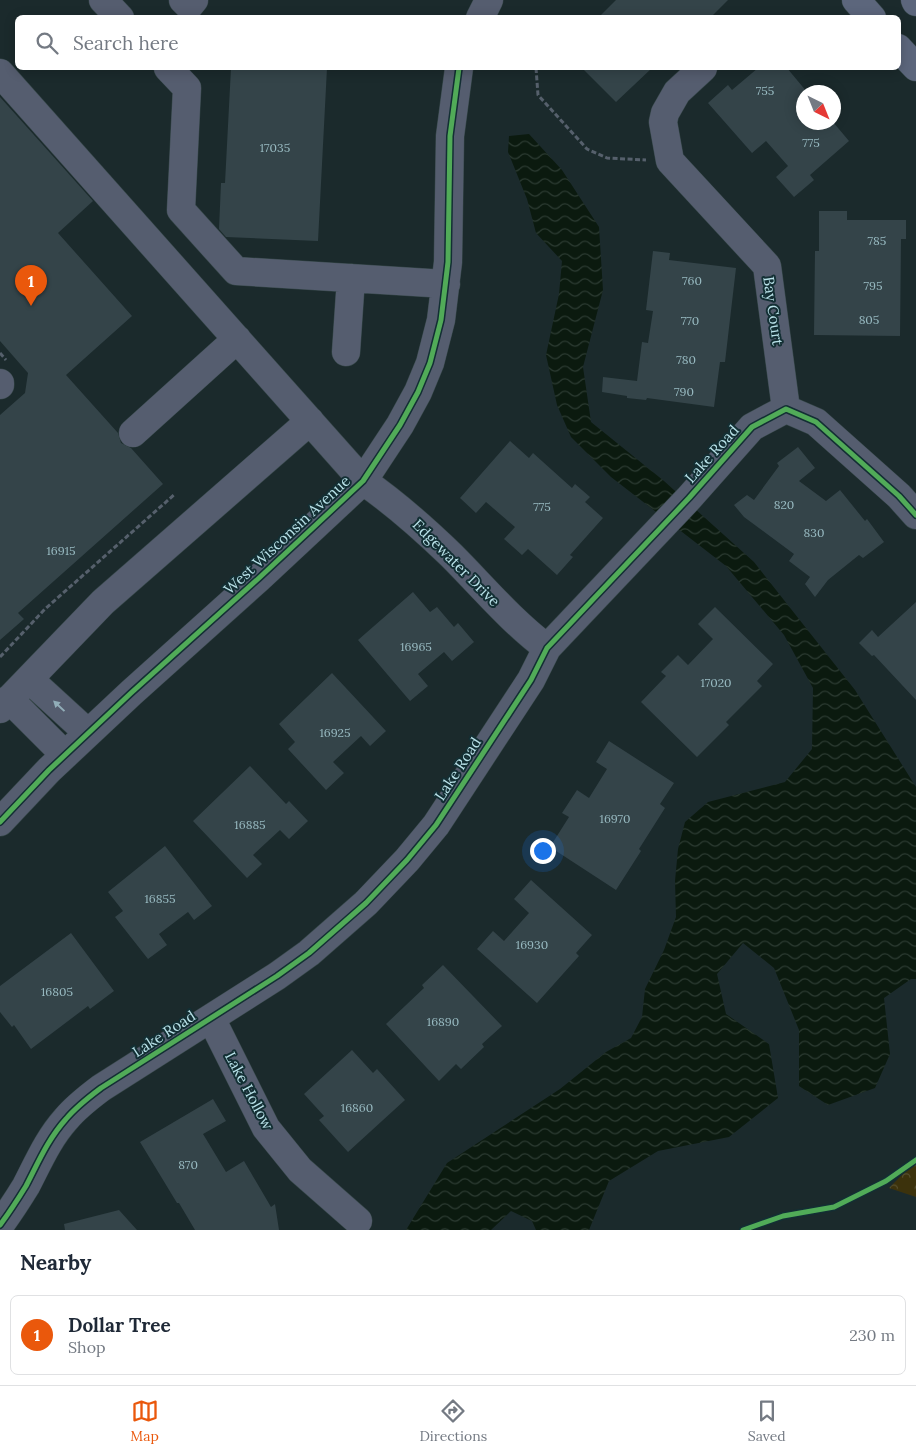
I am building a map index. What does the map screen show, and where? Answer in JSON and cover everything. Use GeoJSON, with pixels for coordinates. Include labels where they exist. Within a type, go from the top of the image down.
{"type":"FeatureCollection","features":[{"type":"Feature","properties":{"kind":"main road"},"geometry":{"type":"LineString","coordinates":[[856,0],[869,15]]}},
{"type":"Feature","properties":{"kind":"main road"},"geometry":{"type":"LineString","coordinates":[[901,51],[916,67]]}},
{"type":"Feature","properties":{"kind":"street"},"geometry":{"type":"LineString","coordinates":[[103,0],[117,15]]}},
{"type":"Feature","properties":{"kind":"street"},"geometry":{"type":"LineString","coordinates":[[183,0],[189,6],[194,0]]}},
{"type":"Feature","properties":{"kind":"street"},"geometry":{"type":"LineString","coordinates":[[471,15],[474,0]]}},
{"type":"Feature","properties":{"kind":"street"},"geometry":{"type":"LineString","coordinates":[[481,15],[488,0]]}},
{"type":"Feature","properties":{"kind":"street"},"geometry":{"type":"LineString","coordinates":[[170,70],[187,88],[181,210],[236,271],[446,284]]}},
{"type":"Feature","properties":{"kind":"street","name":"West Wisconsin Avenue"},"geometry":{"type":"LineString","coordinates":[[0,822],[88,733],[287,553],[363,481],[400,425],[418,392],[430,363],[441,320],[448,262],[450,136],[459,70]]}},
{"type":"Feature","properties":{"kind":"street"},"geometry":{"type":"LineString","coordinates":[[670,161],[663,122],[665,113],[677,92],[701,70]]}},
{"type":"Feature","properties":{"kind":"street","name":"Edgewater Drive"},"geometry":{"type":"LineString","coordinates":[[0,73],[363,481],[395,504],[451,555],[529,635],[547,648]]}},
{"type":"Feature","properties":{"kind":"street","name":"Bay Court"},"geometry":{"type":"LineString","coordinates":[[670,161],[766,266],[786,409]]}},
{"type":"Feature","properties":{"kind":"street"},"geometry":{"type":"LineString","coordinates":[[346,352],[351,278]]}},
{"type":"Feature","properties":{"kind":"street"},"geometry":{"type":"LineString","coordinates":[[133,433],[237,339]]}},
{"type":"Feature","properties":{"kind":"street"},"geometry":{"type":"LineString","coordinates":[[786,409],[816,422],[910,502]]}},
{"type":"Feature","properties":{"kind":"street","name":"Lake Road"},"geometry":{"type":"LineString","coordinates":[[0,1225],[26,1185],[48,1144],[66,1118],[101,1088],[309,953],[366,903],[407,860],[436,825],[531,680],[547,648],[664,525],[752,427],[786,409]]}},
{"type":"Feature","properties":{"kind":"street"},"geometry":{"type":"LineString","coordinates":[[66,755],[5,704],[103,602],[310,421]]}},
{"type":"Feature","properties":{"kind":"street"},"geometry":{"type":"LineString","coordinates":[[29,679],[88,733]]}},
{"type":"Feature","properties":{"kind":"street","name":"Lake Hollow"},"geometry":{"type":"LineString","coordinates":[[211,1018],[266,1128],[300,1170],[358,1221]]}},
{"type":"Feature","properties":{"kind":"path"},"geometry":{"type":"LineString","coordinates":[[536,70],[538,95],[587,149],[608,158],[670,161]]}},
{"type":"Feature","properties":{"kind":"path"},"geometry":{"type":"LineString","coordinates":[[0,657],[45,609],[175,494]]}},
{"type":"Feature","properties":{"kind":"green space"},"geometry":{"type":"Polygon","coordinates":[[[916,1161],[916,1197],[889,1188],[916,1161]]]}},
{"type":"Feature","properties":{"kind":"water"},"geometry":{"type":"Polygon","coordinates":[[[529,134],[562,170],[599,227],[603,290],[583,367],[591,422],[664,481],[754,562],[855,690],[916,787],[916,979],[911,979],[884,998],[890,1054],[875,1088],[828,1105],[799,1086],[799,1030],[774,968],[743,943],[717,974],[726,1014],[769,1044],[778,1098],[729,1137],[658,1151],[609,1181],[589,1230],[536,1230],[532,1221],[511,1211],[491,1230],[406,1230],[447,1163],[560,1089],[606,1052],[631,1038],[642,1017],[645,989],[664,950],[676,917],[675,881],[678,849],[685,822],[708,802],[785,782],[812,749],[813,688],[784,635],[726,566],[611,477],[571,437],[557,405],[546,355],[559,294],[562,261],[536,233],[527,199],[508,152],[509,136],[529,134]]]}},
{"type":"Feature","properties":{"kind":"building"},"geometry":{"type":"Polygon","coordinates":[[[616,0],[728,0],[713,15],[601,15],[616,0]]]}},
{"type":"Feature","properties":{"kind":"building"},"geometry":{"type":"Polygon","coordinates":[[[231,70],[327,70],[318,241],[226,237],[219,229],[221,183],[225,183],[231,70]]]}},
{"type":"Feature","properties":{"kind":"building"},"geometry":{"type":"Polygon","coordinates":[[[584,70],[650,70],[616,102],[584,70]]]}},
{"type":"Feature","properties":{"kind":"building"},"geometry":{"type":"Polygon","coordinates":[[[756,70],[789,70],[801,85],[796,85],[796,130],[840,130],[849,141],[810,175],[814,180],[794,197],[776,177],[788,166],[766,141],[752,153],[708,103],[728,85],[732,90],[756,70]]]}},
{"type":"Feature","properties":{"kind":"building"},"geometry":{"type":"Polygon","coordinates":[[[0,97],[93,201],[58,233],[132,316],[66,375],[118,433],[121,443],[131,448],[163,484],[18,613],[24,619],[0,640],[0,415],[25,393],[28,373],[0,341],[0,97]]]}},
{"type":"Feature","properties":{"kind":"building"},"geometry":{"type":"Polygon","coordinates":[[[819,211],[847,211],[847,220],[906,220],[906,239],[901,239],[900,336],[814,335],[815,251],[819,251],[819,211]]]}},
{"type":"Feature","properties":{"kind":"building"},"geometry":{"type":"Polygon","coordinates":[[[653,251],[670,253],[669,260],[736,268],[725,362],[720,362],[714,407],[647,398],[646,400],[627,398],[627,396],[602,392],[603,377],[637,381],[642,342],[648,343],[653,311],[646,310],[653,251]]]}},
{"type":"Feature","properties":{"kind":"building"},"geometry":{"type":"Polygon","coordinates":[[[510,441],[529,458],[533,453],[572,488],[575,484],[590,497],[585,502],[603,518],[570,555],[573,557],[557,575],[528,549],[522,555],[504,539],[515,527],[486,502],[476,513],[460,498],[510,441]]]}},
{"type":"Feature","properties":{"kind":"building"},"geometry":{"type":"Polygon","coordinates":[[[798,447],[815,468],[799,481],[826,501],[840,490],[865,521],[867,519],[884,542],[863,558],[859,555],[828,580],[815,597],[805,584],[810,577],[789,561],[794,554],[744,517],[734,505],[747,495],[754,500],[779,466],[777,463],[798,447]]]}},
{"type":"Feature","properties":{"kind":"building"},"geometry":{"type":"Polygon","coordinates":[[[413,592],[430,612],[437,607],[454,627],[458,623],[474,642],[452,661],[444,652],[418,674],[428,686],[410,701],[358,640],[413,592]]]}},
{"type":"Feature","properties":{"kind":"building"},"geometry":{"type":"Polygon","coordinates":[[[916,602],[916,700],[874,655],[872,656],[859,643],[872,630],[878,637],[916,602]]]}},
{"type":"Feature","properties":{"kind":"building"},"geometry":{"type":"Polygon","coordinates":[[[715,607],[773,664],[757,681],[762,686],[726,722],[729,725],[697,757],[641,702],[666,676],[661,672],[678,655],[688,665],[713,639],[698,624],[715,607]]]}},
{"type":"Feature","properties":{"kind":"building"},"geometry":{"type":"Polygon","coordinates":[[[332,673],[386,731],[370,746],[361,736],[333,762],[344,773],[326,790],[288,749],[295,742],[279,724],[332,673]]]}},
{"type":"Feature","properties":{"kind":"building"},"geometry":{"type":"Polygon","coordinates":[[[609,741],[674,783],[660,804],[665,808],[616,890],[550,847],[569,817],[562,813],[577,790],[589,798],[607,769],[596,762],[609,741]]]}},
{"type":"Feature","properties":{"kind":"building"},"geometry":{"type":"Polygon","coordinates":[[[250,766],[286,804],[289,801],[308,821],[289,839],[280,830],[253,855],[262,864],[247,878],[193,821],[250,766]]]}},
{"type":"Feature","properties":{"kind":"building"},"geometry":{"type":"Polygon","coordinates":[[[165,846],[212,906],[194,920],[188,912],[159,934],[167,945],[148,959],[115,917],[123,911],[108,892],[165,846]]]}},
{"type":"Feature","properties":{"kind":"building"},"geometry":{"type":"Polygon","coordinates":[[[531,880],[592,935],[576,953],[579,956],[537,1003],[477,949],[493,931],[504,941],[529,913],[514,899],[531,880]]]}},
{"type":"Feature","properties":{"kind":"building"},"geometry":{"type":"Polygon","coordinates":[[[71,933],[114,991],[90,1009],[88,1006],[31,1049],[14,1025],[12,1027],[0,1012],[0,986],[71,933]]]}},
{"type":"Feature","properties":{"kind":"building"},"geometry":{"type":"Polygon","coordinates":[[[443,965],[502,1026],[482,1044],[484,1047],[461,1069],[456,1064],[439,1081],[386,1024],[424,988],[422,985],[443,965]]]}},
{"type":"Feature","properties":{"kind":"building"},"geometry":{"type":"Polygon","coordinates":[[[352,1050],[373,1073],[377,1069],[405,1100],[348,1152],[319,1120],[324,1116],[304,1094],[352,1050]]]}},
{"type":"Feature","properties":{"kind":"building"},"geometry":{"type":"Polygon","coordinates":[[[213,1099],[226,1121],[203,1134],[226,1172],[244,1161],[271,1207],[275,1204],[279,1230],[195,1230],[140,1142],[213,1099]]]}},
{"type":"Feature","properties":{"kind":"building"},"geometry":{"type":"Polygon","coordinates":[[[119,1210],[137,1230],[65,1230],[64,1224],[119,1210]]]}},
{"type":"Feature","properties":{"kind":"cycle path"},"geometry":{"type":"LineString","coordinates":[[0,822],[49,770],[363,481],[400,425],[418,392],[430,363],[441,320],[448,262],[450,136],[459,70]]}},
{"type":"Feature","properties":{"kind":"cycle path"},"geometry":{"type":"LineString","coordinates":[[0,1225],[26,1186],[54,1135],[78,1106],[101,1088],[277,976],[309,953],[366,903],[407,860],[436,825],[531,680],[547,648],[689,498],[752,427],[786,409],[816,422],[899,496],[916,515]]}},
{"type":"Feature","properties":{"kind":"cycle path"},"geometry":{"type":"LineString","coordinates":[[743,1230],[783,1216],[834,1207],[886,1181],[916,1160]]}},
{"type":"Feature","properties":{"kind":"place","name":"Dollar Tree"},"geometry":{"type":"Point","coordinates":[31,306]}}]}
